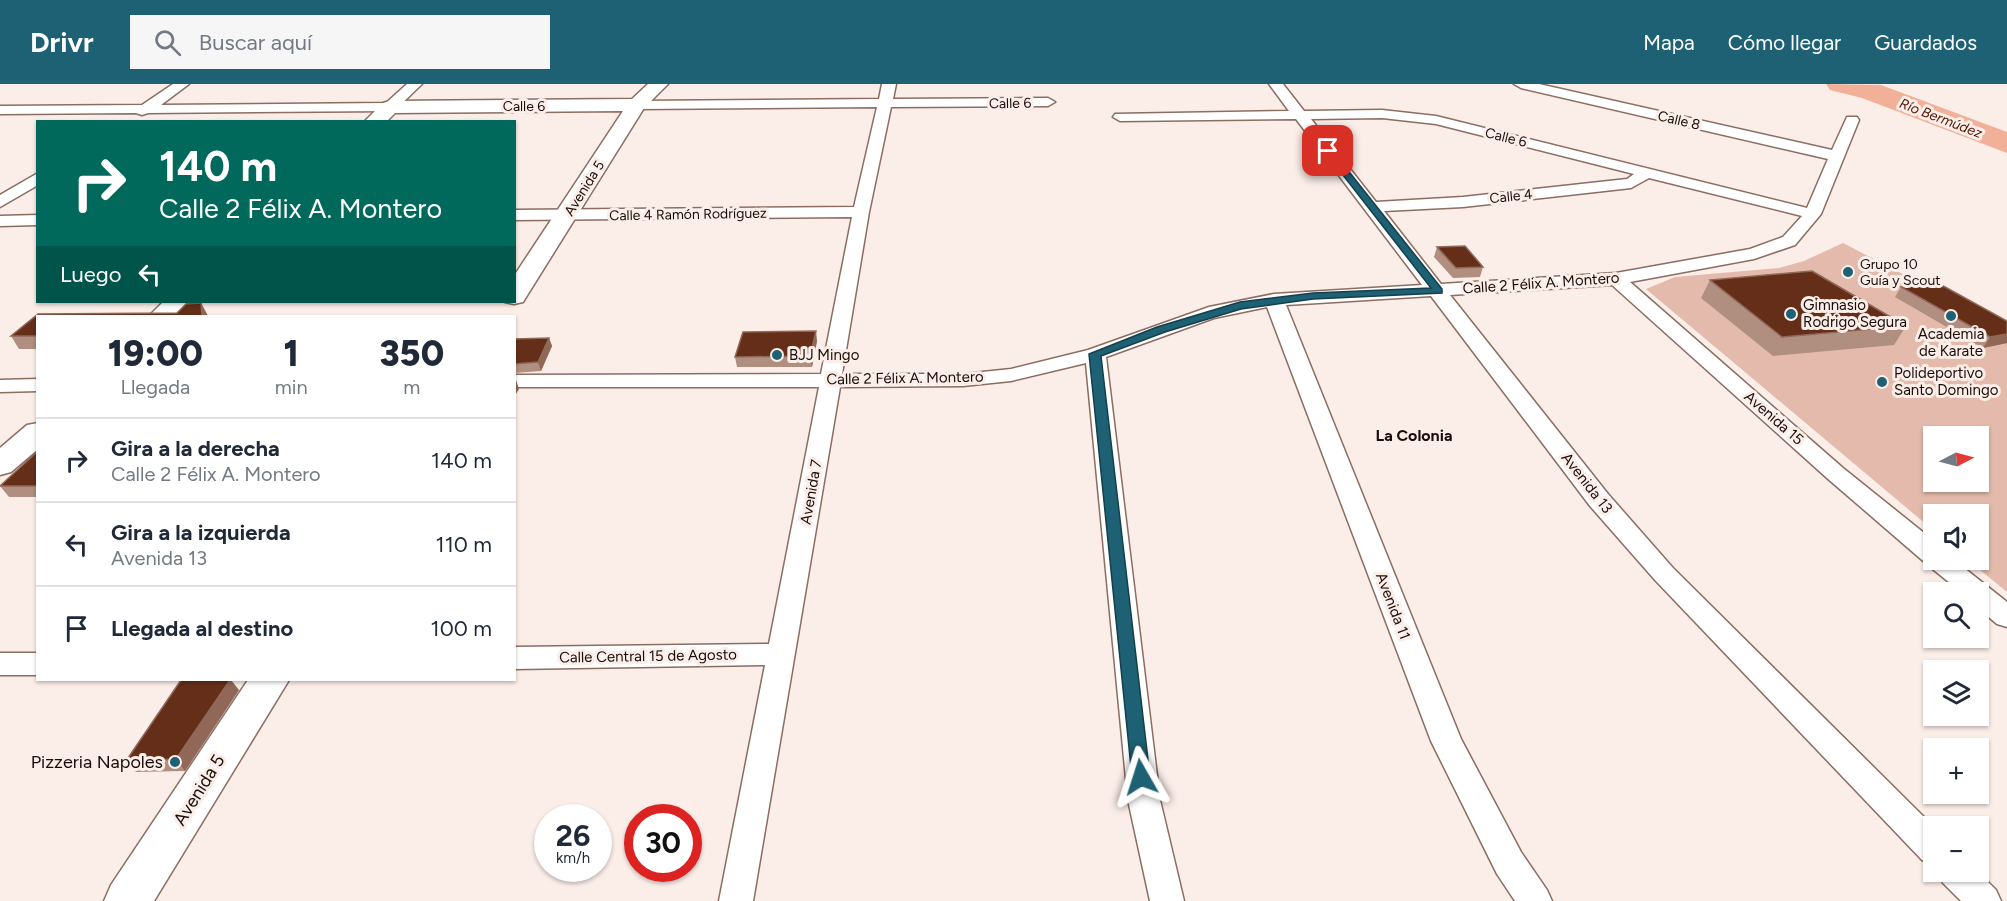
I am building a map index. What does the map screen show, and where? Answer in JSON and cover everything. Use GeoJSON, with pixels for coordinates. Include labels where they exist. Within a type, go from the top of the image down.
{"type":"FeatureCollection","features":[{"type":"Feature","properties":{"kind":"main road","name":"Avenida 5"},"geometry":{"type":"LineString","coordinates":[[516,293],[637,105],[659,84]]}},
{"type":"Feature","properties":{"kind":"main road","name":"Calle 6"},"geometry":{"type":"LineString","coordinates":[[390,107],[637,105]]}},
{"type":"Feature","properties":{"kind":"main road"},"geometry":{"type":"LineString","coordinates":[[376,120],[390,107]]}},
{"type":"Feature","properties":{"kind":"main road"},"geometry":{"type":"LineString","coordinates":[[163,315],[177,303]]}},
{"type":"Feature","properties":{"kind":"main road"},"geometry":{"type":"LineString","coordinates":[[0,465],[36,434]]}},
{"type":"Feature","properties":{"kind":"main road","name":"Avenida 5"},"geometry":{"type":"LineString","coordinates":[[128,901],[268,681]]}},
{"type":"Feature","properties":{"kind":"street"},"geometry":{"type":"LineString","coordinates":[[128,120],[182,84]]}},
{"type":"Feature","properties":{"kind":"street"},"geometry":{"type":"LineString","coordinates":[[390,107],[415,84]]}},
{"type":"Feature","properties":{"kind":"street","name":"Avenida 7"},"geometry":{"type":"LineString","coordinates":[[736,901],[861,212],[889,84]]}},
{"type":"Feature","properties":{"kind":"street","name":"Avenida 13"},"geometry":{"type":"LineString","coordinates":[[1276,84],[1599,500],[1650,558],[1923,839]]}},
{"type":"Feature","properties":{"kind":"street","name":"Calle 8"},"geometry":{"type":"LineString","coordinates":[[1521,84],[1837,156]]}},
{"type":"Feature","properties":{"kind":"street","name":"Calle 6"},"geometry":{"type":"LineString","coordinates":[[637,105],[1048,102]]}},
{"type":"Feature","properties":{"kind":"street","name":"Calle 6"},"geometry":{"type":"LineString","coordinates":[[0,110],[390,107]]}},
{"type":"Feature","properties":{"kind":"street","name":"Calle 6"},"geometry":{"type":"LineString","coordinates":[[1120,117],[1298,113],[1382,114],[1436,120],[1814,214]]}},
{"type":"Feature","properties":{"kind":"street","name":"Calle 2 Félix A. Montero"},"geometry":{"type":"LineString","coordinates":[[516,381],[963,380],[1011,375],[1095,354],[1209,314],[1274,300],[1616,279],[1754,254],[1789,241],[1814,214],[1852,120]]}},
{"type":"Feature","properties":{"kind":"street","name":"Calle 4"},"geometry":{"type":"LineString","coordinates":[[1372,207],[1463,202],[1631,183],[1646,173]]}},
{"type":"Feature","properties":{"kind":"street"},"geometry":{"type":"LineString","coordinates":[[0,202],[36,179]]}},
{"type":"Feature","properties":{"kind":"street","name":"Calle 4 Ramón Rodríguez"},"geometry":{"type":"LineString","coordinates":[[516,215],[861,212]]}},
{"type":"Feature","properties":{"kind":"street"},"geometry":{"type":"LineString","coordinates":[[0,221],[36,220]]}},
{"type":"Feature","properties":{"kind":"street","name":"Avenida 15"},"geometry":{"type":"LineString","coordinates":[[1616,279],[1836,473],[1923,546]]}},
{"type":"Feature","properties":{"kind":"street","name":"Avenida 11"},"geometry":{"type":"LineString","coordinates":[[1274,300],[1446,741],[1509,863],[1535,901]]}},
{"type":"Feature","properties":{"kind":"street"},"geometry":{"type":"LineString","coordinates":[[1095,354],[1144,800],[1167,901]]}},
{"type":"Feature","properties":{"kind":"street"},"geometry":{"type":"LineString","coordinates":[[0,386],[36,386]]}},
{"type":"Feature","properties":{"kind":"street"},"geometry":{"type":"LineString","coordinates":[[1950,570],[1965,582]]}},
{"type":"Feature","properties":{"kind":"street"},"geometry":{"type":"LineString","coordinates":[[1989,602],[2007,617]]}},
{"type":"Feature","properties":{"kind":"street","name":"Calle Central 15 de Agosto"},"geometry":{"type":"LineString","coordinates":[[516,658],[782,654]]}},
{"type":"Feature","properties":{"kind":"street"},"geometry":{"type":"LineString","coordinates":[[0,664],[36,664]]}},
{"type":"Feature","properties":{"kind":"street"},"geometry":{"type":"LineString","coordinates":[[1965,882],[1983,901]]}},
{"type":"Feature","properties":{"kind":"shaded area","name":"Polideportivo Santo Domingo"},"geometry":{"type":"Polygon","coordinates":[[[1843,243],[2007,328],[2007,592],[1980,570],[1989,570],[1989,504],[1923,504],[1923,522],[1646,289],[1675,277],[1779,268],[1804,261],[1843,243]]]}},
{"type":"Feature","properties":{"kind":"building"},"geometry":{"type":"Polygon","coordinates":[[[1465,246],[1483,267],[1456,268],[1437,247],[1465,246]]]}},
{"type":"Feature","properties":{"kind":"building"},"geometry":{"type":"Polygon","coordinates":[[[1812,271],[1906,326],[1782,337],[1710,280],[1812,271]]]}},
{"type":"Feature","properties":{"kind":"building"},"geometry":{"type":"Polygon","coordinates":[[[1936,282],[2007,321],[2007,334],[1990,337],[1901,287],[1936,282]]]}},
{"type":"Feature","properties":{"kind":"building"},"geometry":{"type":"Polygon","coordinates":[[[201,303],[202,315],[37,315],[177,313],[186,304],[201,303]]]}},
{"type":"Feature","properties":{"kind":"building"},"geometry":{"type":"Polygon","coordinates":[[[36,316],[36,336],[11,336],[36,316]]]}},
{"type":"Feature","properties":{"kind":"building"},"geometry":{"type":"Polygon","coordinates":[[[816,331],[810,356],[735,357],[743,332],[816,331]]]}},
{"type":"Feature","properties":{"kind":"building"},"geometry":{"type":"Polygon","coordinates":[[[549,338],[538,362],[516,364],[516,339],[549,338]]]}},
{"type":"Feature","properties":{"kind":"building"},"geometry":{"type":"Polygon","coordinates":[[[36,453],[36,486],[0,486],[36,453]]]}},
{"type":"Feature","properties":{"kind":"building"},"geometry":{"type":"Polygon","coordinates":[[[180,681],[229,681],[176,759],[126,761],[180,681]]]}},
{"type":"Feature","properties":{"kind":"waterway","name":"Río Bermúdez"},"geometry":{"type":"LineString","coordinates":[[1840,84],[1871,91],[2007,143]]}},
{"type":"Feature","properties":{"kind":"place","name":"Grupo 10 Guía y Scout"},"geometry":{"type":"Point","coordinates":[1848,272]}},
{"type":"Feature","properties":{"kind":"place","name":"Gimnasio Rodrigo Segura"},"geometry":{"type":"Point","coordinates":[1791,314]}},
{"type":"Feature","properties":{"kind":"place","name":"Academia de Karate"},"geometry":{"type":"Point","coordinates":[1951,316]}},
{"type":"Feature","properties":{"kind":"place","name":"BJJ Mingo"},"geometry":{"type":"Point","coordinates":[777,355]}},
{"type":"Feature","properties":{"kind":"place","name":"Polideportivo Santo Domingo"},"geometry":{"type":"Point","coordinates":[1882,382]}},
{"type":"Feature","properties":{"kind":"place","name":"Pizzeria Napoles"},"geometry":{"type":"Point","coordinates":[175,762]}},
{"type":"Feature","properties":{"kind":"district","name":"La Colonia"},"geometry":{"type":"Point","coordinates":[1414,435]}},
{"type":"Feature","properties":{"kind":"route"},"geometry":{"type":"LineString","coordinates":[[1141,777],[1095,354],[1161,329],[1240,306],[1313,296],[1438,291],[1328,151]]}}]}
